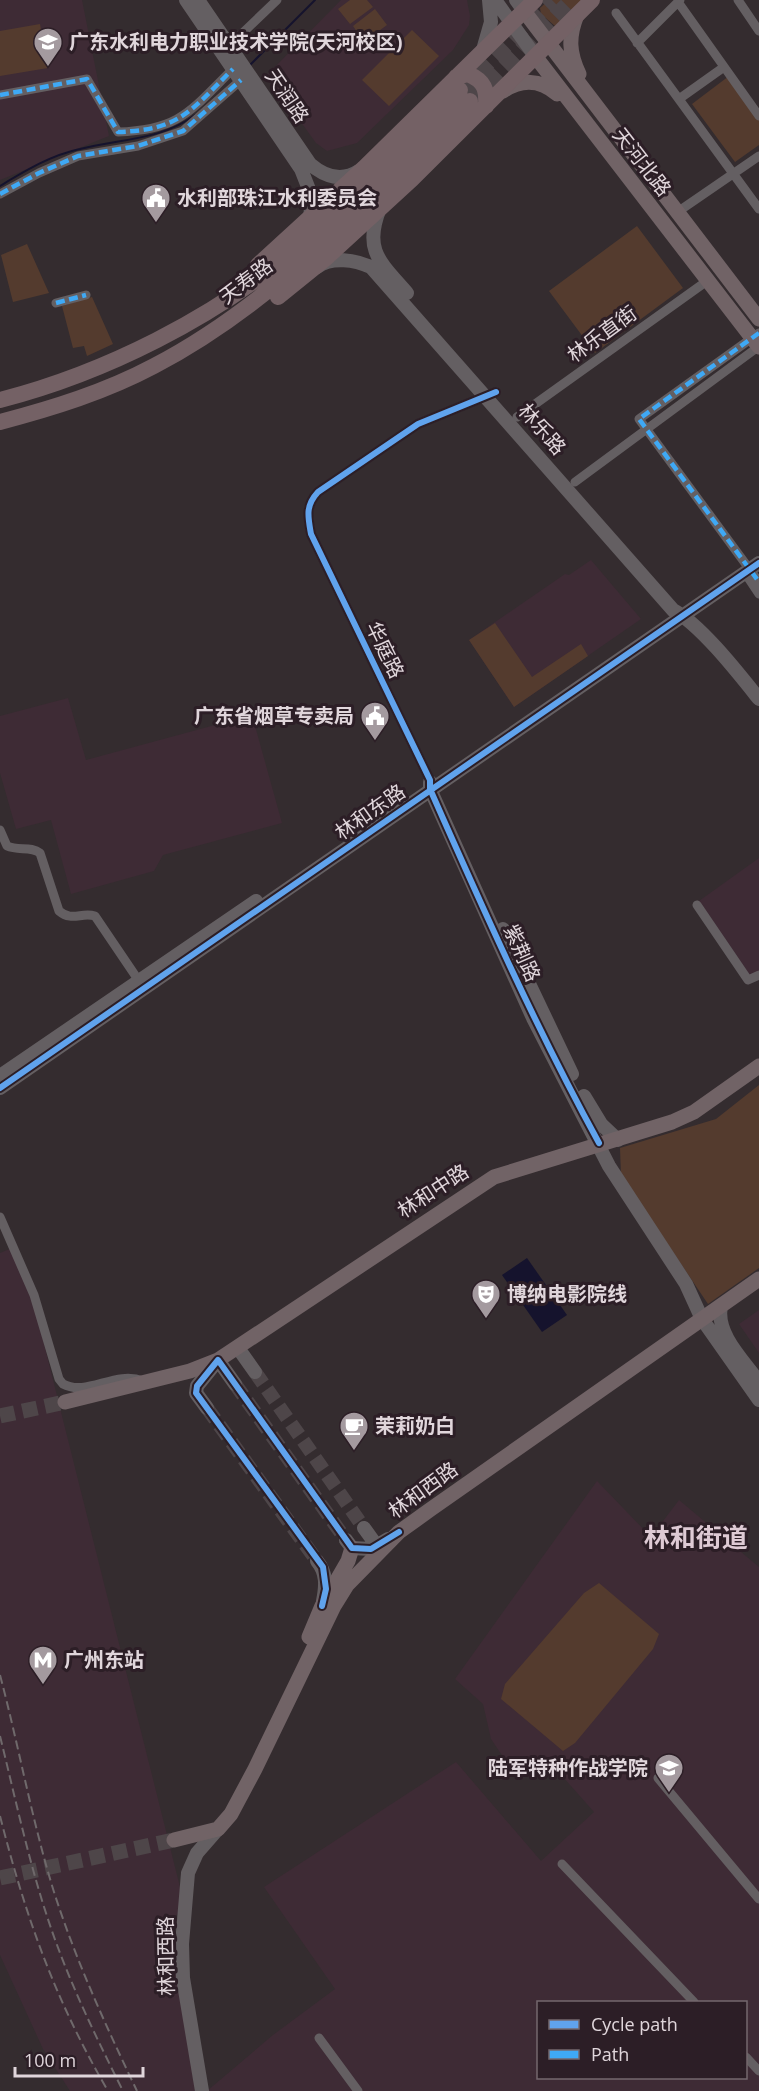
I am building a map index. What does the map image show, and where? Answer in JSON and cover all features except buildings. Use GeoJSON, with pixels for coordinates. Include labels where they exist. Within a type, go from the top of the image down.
{"type":"FeatureCollection","features":[{"type":"Feature","properties":{"kind":"highway"},"geometry":{"type":"LineString","coordinates":[[204,311],[310,219],[364,168],[468,93],[535,56],[592,0]]}},
{"type":"Feature","properties":{"kind":"highway"},"geometry":{"type":"LineString","coordinates":[[211,333],[257,311],[306,276],[381,207],[468,93],[483,52],[511,24],[525,4]]}},
{"type":"Feature","properties":{"kind":"highway","name":"天寿路"},"geometry":{"type":"LineString","coordinates":[[0,400],[52,385],[104,366],[175,330],[262,276],[304,242],[468,93]]}},
{"type":"Feature","properties":{"kind":"highway","name":"天寿路"},"geometry":{"type":"LineString","coordinates":[[1,417],[54,408],[103,390],[152,367],[211,333],[306,260],[468,93]]}},
{"type":"Feature","properties":{"kind":"main road","name":"天河北路"},"geometry":{"type":"LineString","coordinates":[[525,4],[548,43],[676,213],[757,311]]}},
{"type":"Feature","properties":{"kind":"main road"},"geometry":{"type":"LineString","coordinates":[[577,15],[570,31],[571,55],[593,101]]}},
{"type":"Feature","properties":{"kind":"main road","name":"天河北路"},"geometry":{"type":"LineString","coordinates":[[535,56],[759,347]]}},
{"type":"Feature","properties":{"kind":"main road"},"geometry":{"type":"LineString","coordinates":[[468,93],[517,83],[535,82],[552,90],[575,110]]}},
{"type":"Feature","properties":{"kind":"main road","name":"林和中路"},"geometry":{"type":"LineString","coordinates":[[65,1402],[190,1371],[218,1360],[494,1177],[672,1122],[694,1112],[759,1066]]}},
{"type":"Feature","properties":{"kind":"main road","name":"林和西路"},"geometry":{"type":"LineString","coordinates":[[218,1829],[231,1814],[255,1770],[334,1606],[362,1568],[399,1532],[759,1279]]}},
{"type":"Feature","properties":{"kind":"main road","name":"林和西路"},"geometry":{"type":"LineString","coordinates":[[218,1829],[225,1808],[296,1666],[322,1606],[339,1577],[349,1544]]}},
{"type":"Feature","properties":{"kind":"main road"},"geometry":{"type":"LineString","coordinates":[[174,1840],[218,1829]]}},
{"type":"Feature","properties":{"kind":"street","name":"天润路"},"geometry":{"type":"LineString","coordinates":[[186,0],[301,152],[318,171],[340,177],[352,176],[364,168]]}},
{"type":"Feature","properties":{"kind":"street","name":"天润路"},"geometry":{"type":"LineString","coordinates":[[198,0],[230,46],[240,72],[309,184],[312,209],[310,219]]}},
{"type":"Feature","properties":{"kind":"street"},"geometry":{"type":"LineString","coordinates":[[230,46],[277,0]]}},
{"type":"Feature","properties":{"kind":"street"},"geometry":{"type":"LineString","coordinates":[[483,52],[491,22],[489,0]]}},
{"type":"Feature","properties":{"kind":"street","name":"天河北路"},"geometry":{"type":"LineString","coordinates":[[495,0],[535,56]]}},
{"type":"Feature","properties":{"kind":"street"},"geometry":{"type":"LineString","coordinates":[[738,0],[758,28]]}},
{"type":"Feature","properties":{"kind":"street"},"geometry":{"type":"LineString","coordinates":[[637,43],[679,1],[759,116]]}},
{"type":"Feature","properties":{"kind":"street"},"geometry":{"type":"LineString","coordinates":[[616,13],[759,209]]}},
{"type":"Feature","properties":{"kind":"street"},"geometry":{"type":"LineString","coordinates":[[679,99],[724,66]]}},
{"type":"Feature","properties":{"kind":"street"},"geometry":{"type":"LineString","coordinates":[[0,95],[87,78],[118,132],[148,131],[178,120],[240,72]]}},
{"type":"Feature","properties":{"kind":"street"},"geometry":{"type":"LineString","coordinates":[[0,194],[78,156],[138,146],[183,131],[240,72]]}},
{"type":"Feature","properties":{"kind":"street"},"geometry":{"type":"LineString","coordinates":[[676,213],[759,156]]}},
{"type":"Feature","properties":{"kind":"street","name":"林乐路"},"geometry":{"type":"LineString","coordinates":[[381,207],[372,232],[372,245],[377,256],[492,394],[759,699]]}},
{"type":"Feature","properties":{"kind":"street","name":"林乐路"},"geometry":{"type":"LineString","coordinates":[[306,276],[324,262],[352,260],[371,267],[492,394],[518,417],[575,482],[679,610]]}},
{"type":"Feature","properties":{"kind":"street","name":"林乐直街"},"geometry":{"type":"LineString","coordinates":[[518,417],[707,281]]}},
{"type":"Feature","properties":{"kind":"street"},"geometry":{"type":"LineString","coordinates":[[57,303],[86,295]]}},
{"type":"Feature","properties":{"kind":"street"},"geometry":{"type":"LineString","coordinates":[[759,333],[639,419],[759,582]]}},
{"type":"Feature","properties":{"kind":"street"},"geometry":{"type":"LineString","coordinates":[[575,482],[759,347]]}},
{"type":"Feature","properties":{"kind":"street","name":"华庭路"},"geometry":{"type":"LineString","coordinates":[[432,785],[311,534],[307,512],[310,500],[318,492],[418,424],[492,394]]}},
{"type":"Feature","properties":{"kind":"street","name":"林和东路"},"geometry":{"type":"LineString","coordinates":[[0,1088],[142,985],[432,785],[759,552]]}},
{"type":"Feature","properties":{"kind":"street","name":"林和东路"},"geometry":{"type":"LineString","coordinates":[[679,610],[759,563]]}},
{"type":"Feature","properties":{"kind":"street"},"geometry":{"type":"LineString","coordinates":[[745,573],[759,594]]}},
{"type":"Feature","properties":{"kind":"street","name":"紫荆路"},"geometry":{"type":"LineString","coordinates":[[432,785],[564,1059],[601,1124],[618,1140]]}},
{"type":"Feature","properties":{"kind":"street","name":"紫荆路"},"geometry":{"type":"LineString","coordinates":[[432,785],[533,1018],[619,1182],[686,1284],[702,1318],[759,1400]]}},
{"type":"Feature","properties":{"kind":"street"},"geometry":{"type":"LineString","coordinates":[[0,830],[7,846],[13,849],[35,849],[40,853],[59,911],[73,918],[95,916],[142,985]]}},
{"type":"Feature","properties":{"kind":"street"},"geometry":{"type":"LineString","coordinates":[[697,905],[748,980],[759,975]]}},
{"type":"Feature","properties":{"kind":"street","name":"林和东路"},"geometry":{"type":"LineString","coordinates":[[0,1076],[142,985]]}},
{"type":"Feature","properties":{"kind":"street"},"geometry":{"type":"LineString","coordinates":[[0,1217],[34,1295],[59,1379],[63,1384],[82,1388],[125,1376],[145,1382]]}},
{"type":"Feature","properties":{"kind":"street"},"geometry":{"type":"LineString","coordinates":[[721,1306],[718,1318],[724,1333],[759,1382]]}},
{"type":"Feature","properties":{"kind":"street"},"geometry":{"type":"LineString","coordinates":[[237,1348],[255,1372]]}},
{"type":"Feature","properties":{"kind":"street"},"geometry":{"type":"LineString","coordinates":[[207,1408],[196,1393],[197,1386],[218,1360],[235,1384]]}},
{"type":"Feature","properties":{"kind":"street"},"geometry":{"type":"LineString","coordinates":[[364,1528],[377,1546]]}},
{"type":"Feature","properties":{"kind":"street"},"geometry":{"type":"LineString","coordinates":[[349,1544],[364,1550],[377,1546],[399,1532]]}},
{"type":"Feature","properties":{"kind":"street"},"geometry":{"type":"LineString","coordinates":[[322,1606],[326,1589],[320,1564],[332,1576],[339,1577],[362,1568]]}},
{"type":"Feature","properties":{"kind":"street"},"geometry":{"type":"LineString","coordinates":[[658,1778],[759,1899]]}},
{"type":"Feature","properties":{"kind":"street","name":"林和西路"},"geometry":{"type":"LineString","coordinates":[[202,2091],[183,1978],[182,1944],[191,1864],[218,1829]]}},
{"type":"Feature","properties":{"kind":"street"},"geometry":{"type":"LineString","coordinates":[[561,1864],[693,2001]]}},
{"type":"Feature","properties":{"kind":"street"},"geometry":{"type":"LineString","coordinates":[[320,2038],[358,2091]]}},
{"type":"Feature","properties":{"kind":"street"},"geometry":{"type":"LineString","coordinates":[[747,2058],[759,2071]]}},
{"type":"Feature","properties":{"kind":"shaded area","name":"广东水利电力职业技术学院(天河校区)"},"geometry":{"type":"Polygon","coordinates":[[[0,0],[82,0],[109,136],[0,180],[0,0]]]}},
{"type":"Feature","properties":{"kind":"shaded area"},"geometry":{"type":"Polygon","coordinates":[[[341,0],[467,0],[470,16],[469,25],[453,50],[357,143],[327,151],[316,143],[267,75],[341,0]]]}},
{"type":"Feature","properties":{"kind":"shaded area"},"geometry":{"type":"Polygon","coordinates":[[[350,0],[367,0],[373,7],[350,24],[338,9],[350,0]]]}},
{"type":"Feature","properties":{"kind":"shaded area"},"geometry":{"type":"Polygon","coordinates":[[[549,0],[583,0],[555,26],[541,14],[540,8],[549,0]]]}},
{"type":"Feature","properties":{"kind":"shaded area"},"geometry":{"type":"Polygon","coordinates":[[[375,9],[387,25],[364,42],[353,26],[375,9]]]}},
{"type":"Feature","properties":{"kind":"shaded area"},"geometry":{"type":"Polygon","coordinates":[[[40,24],[48,68],[0,76],[0,31],[40,24]]]}},
{"type":"Feature","properties":{"kind":"shaded area"},"geometry":{"type":"Polygon","coordinates":[[[412,30],[439,56],[389,106],[362,80],[412,30]]]}},
{"type":"Feature","properties":{"kind":"shaded area"},"geometry":{"type":"Polygon","coordinates":[[[729,76],[759,116],[759,145],[735,162],[692,104],[729,76]]]}},
{"type":"Feature","properties":{"kind":"shaded area"},"geometry":{"type":"Polygon","coordinates":[[[637,226],[683,288],[595,353],[549,291],[637,226]]]}},
{"type":"Feature","properties":{"kind":"shaded area"},"geometry":{"type":"Polygon","coordinates":[[[27,244],[49,293],[13,302],[1,255],[27,244]]]}},
{"type":"Feature","properties":{"kind":"shaded area"},"geometry":{"type":"Polygon","coordinates":[[[92,297],[113,344],[87,356],[84,346],[73,348],[62,306],[92,297]]]}},
{"type":"Feature","properties":{"kind":"shaded area"},"geometry":{"type":"Polygon","coordinates":[[[591,560],[641,619],[514,707],[469,640],[565,574],[569,575],[591,560]]]}},
{"type":"Feature","properties":{"kind":"shaded area"},"geometry":{"type":"Polygon","coordinates":[[[495,623],[532,677],[581,644],[588,656],[514,707],[469,640],[495,623]]]}},
{"type":"Feature","properties":{"kind":"shaded area"},"geometry":{"type":"Polygon","coordinates":[[[68,698],[86,760],[252,715],[282,823],[163,855],[154,871],[71,894],[51,820],[16,829],[0,773],[0,716],[68,698]]]}},
{"type":"Feature","properties":{"kind":"shaded area"},"geometry":{"type":"Polygon","coordinates":[[[759,858],[759,972],[750,978],[699,901],[759,858]]]}},
{"type":"Feature","properties":{"kind":"shaded area"},"geometry":{"type":"Polygon","coordinates":[[[759,1085],[759,1268],[708,1304],[621,1175],[620,1148],[716,1119],[759,1085]]]}},
{"type":"Feature","properties":{"kind":"shaded area","name":"广州东站"},"geometry":{"type":"Polygon","coordinates":[[[12,1248],[36,1312],[185,1907],[171,1920],[195,2091],[70,2091],[43,2049],[0,1955],[0,1253],[12,1248]]]}},
{"type":"Feature","properties":{"kind":"shaded area"},"geometry":{"type":"Polygon","coordinates":[[[527,1258],[567,1315],[542,1332],[502,1275],[527,1258]]]}},
{"type":"Feature","properties":{"kind":"shaded area"},"geometry":{"type":"Polygon","coordinates":[[[759,1310],[759,1353],[739,1324],[759,1310]]]}},
{"type":"Feature","properties":{"kind":"shaded area","name":"陆军特种作战学院"},"geometry":{"type":"Polygon","coordinates":[[[597,1481],[651,1537],[679,1500],[759,1567],[759,2091],[207,2091],[273,2035],[335,1989],[264,1887],[456,1762],[541,1861],[594,1812],[563,1777],[514,1764],[501,1754],[491,1739],[483,1704],[455,1679],[597,1481]]]}},
{"type":"Feature","properties":{"kind":"shaded area"},"geometry":{"type":"Polygon","coordinates":[[[599,1583],[659,1634],[653,1649],[575,1743],[563,1751],[501,1699],[505,1684],[584,1593],[599,1583]]]}},
{"type":"Feature","properties":{"kind":"waterway"},"geometry":{"type":"LineString","coordinates":[[250,65],[315,0]]}},
{"type":"Feature","properties":{"kind":"waterway"},"geometry":{"type":"LineString","coordinates":[[0,186],[59,155],[154,134],[195,115]]}},
{"type":"Feature","properties":{"kind":"tunnel"},"geometry":{"type":"LineString","coordinates":[[460,90],[552,0]]}},
{"type":"Feature","properties":{"kind":"tunnel"},"geometry":{"type":"LineString","coordinates":[[470,101],[572,0]]}},
{"type":"Feature","properties":{"kind":"tunnel"},"geometry":{"type":"LineString","coordinates":[[255,1372],[364,1528]]}},
{"type":"Feature","properties":{"kind":"tunnel"},"geometry":{"type":"LineString","coordinates":[[235,1384],[346,1540]]}},
{"type":"Feature","properties":{"kind":"tunnel"},"geometry":{"type":"LineString","coordinates":[[0,1416],[65,1402]]}},
{"type":"Feature","properties":{"kind":"tunnel"},"geometry":{"type":"LineString","coordinates":[[207,1408],[317,1561]]}},
{"type":"Feature","properties":{"kind":"tunnel"},"geometry":{"type":"LineString","coordinates":[[0,1878],[174,1840]]}},
{"type":"Feature","properties":{"kind":"railway"},"geometry":{"type":"LineString","coordinates":[[0,1675],[54,1892],[82,1968],[137,2091]]}},
{"type":"Feature","properties":{"kind":"railway"},"geometry":{"type":"LineString","coordinates":[[0,1736],[30,1859],[59,1952],[123,2091]]}},
{"type":"Feature","properties":{"kind":"railway"},"geometry":{"type":"LineString","coordinates":[[0,1816],[20,1889],[44,1958],[72,2024],[108,2091]]}},
{"type":"Feature","properties":{"kind":"marked path"},"geometry":{"type":"LineString","coordinates":[[0,95],[87,79],[118,132],[139,130],[157,127],[183,115],[233,69]]}},
{"type":"Feature","properties":{"kind":"marked path"},"geometry":{"type":"LineString","coordinates":[[0,194],[78,156],[138,146],[183,131],[241,80]]}},
{"type":"Feature","properties":{"kind":"marked path"},"geometry":{"type":"LineString","coordinates":[[56,303],[86,295]]}},
{"type":"Feature","properties":{"kind":"marked path"},"geometry":{"type":"LineString","coordinates":[[759,333],[639,419],[759,582]]}},
{"type":"Feature","properties":{"kind":"cycle path"},"geometry":{"type":"LineString","coordinates":[[496,392],[418,424],[318,492],[309,507],[309,522],[311,534],[430,780],[430,789],[511,968],[553,1056],[599,1143]]}},
{"type":"Feature","properties":{"kind":"cycle path"},"geometry":{"type":"LineString","coordinates":[[0,1088],[759,563]]}},
{"type":"Feature","properties":{"kind":"cycle path"},"geometry":{"type":"LineString","coordinates":[[322,1606],[326,1589],[323,1567],[196,1393],[197,1386],[218,1360],[352,1548],[371,1549],[399,1532]]}},
{"type":"Feature","properties":{"kind":"place","name":"广东水利电力职业技术学院(天河校区)"},"geometry":{"type":"Point","coordinates":[48,68]}},
{"type":"Feature","properties":{"kind":"place","name":"水利部珠江水利委员会"},"geometry":{"type":"Point","coordinates":[156,224]}},
{"type":"Feature","properties":{"kind":"place","name":"广东省烟草专卖局"},"geometry":{"type":"Point","coordinates":[375,742]}},
{"type":"Feature","properties":{"kind":"place","name":"博纳电影院线"},"geometry":{"type":"Point","coordinates":[486,1320]}},
{"type":"Feature","properties":{"kind":"place","name":"茉莉奶白"},"geometry":{"type":"Point","coordinates":[354,1452]}},
{"type":"Feature","properties":{"kind":"place","name":"广州东站"},"geometry":{"type":"Point","coordinates":[43,1686]}},
{"type":"Feature","properties":{"kind":"place","name":"陆军特种作战学院"},"geometry":{"type":"Point","coordinates":[669,1794]}},
{"type":"Feature","properties":{"kind":"district","name":"林和街道"},"geometry":{"type":"Point","coordinates":[696,1538]}}]}
